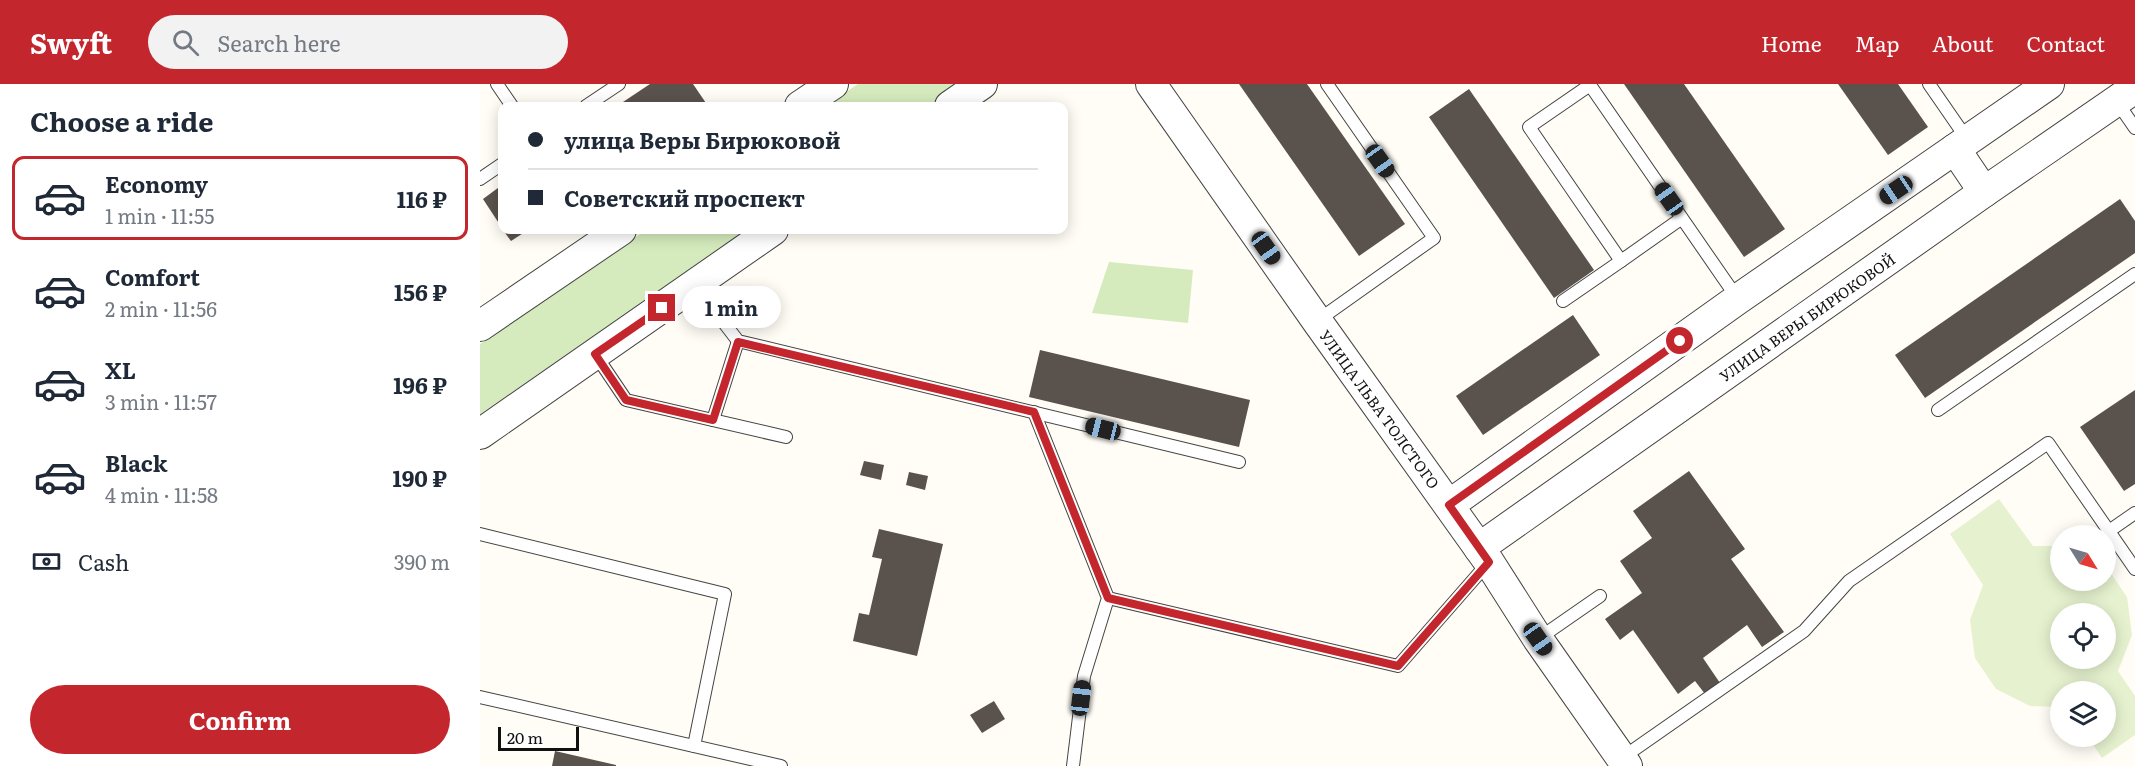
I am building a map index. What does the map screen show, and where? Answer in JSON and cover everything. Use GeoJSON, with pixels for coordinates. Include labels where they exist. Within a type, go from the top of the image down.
{"type":"FeatureCollection","features":[{"type":"Feature","properties":{"kind":"street"},"geometry":{"type":"LineString","coordinates":[[806,102],[833,84]]}},
{"type":"Feature","properties":{"kind":"street"},"geometry":{"type":"LineString","coordinates":[[956,102],[982,84]]}},
{"type":"Feature","properties":{"kind":"street","name":"УЛИЦА ЛЬВА ТОЛСТОГО"},"geometry":{"type":"LineString","coordinates":[[1151,84],[1484,555],[1538,639],[1624,762]]}},
{"type":"Feature","properties":{"kind":"street"},"geometry":{"type":"LineString","coordinates":[[1449,505],[1738,299],[2049,84]]}},
{"type":"Feature","properties":{"kind":"street","name":"УЛИЦА ВЕРЫ БИРЮКОВОЙ"},"geometry":{"type":"LineString","coordinates":[[1484,555],[1984,192],[2126,94]]}},
{"type":"Feature","properties":{"kind":"street"},"geometry":{"type":"LineString","coordinates":[[1962,145],[1984,192]]}},
{"type":"Feature","properties":{"kind":"street"},"geometry":{"type":"LineString","coordinates":[[480,326],[615,234]]}},
{"type":"Feature","properties":{"kind":"street"},"geometry":{"type":"LineString","coordinates":[[480,434],[767,234]]}},
{"type":"Feature","properties":{"kind":"lane"},"geometry":{"type":"LineString","coordinates":[[497,84],[509,102]]}},
{"type":"Feature","properties":{"kind":"lane"},"geometry":{"type":"LineString","coordinates":[[1317,321],[1434,238],[1327,84]]}},
{"type":"Feature","properties":{"kind":"lane"},"geometry":{"type":"LineString","coordinates":[[1929,84],[1962,145]]}},
{"type":"Feature","properties":{"kind":"lane"},"geometry":{"type":"LineString","coordinates":[[1621,261],[1529,127],[1590,85],[1738,299]]}},
{"type":"Feature","properties":{"kind":"lane"},"geometry":{"type":"LineString","coordinates":[[591,102],[610,86]]}},
{"type":"Feature","properties":{"kind":"lane"},"geometry":{"type":"LineString","coordinates":[[2126,94],[2135,128]]}},
{"type":"Feature","properties":{"kind":"lane"},"geometry":{"type":"LineString","coordinates":[[480,179],[498,167]]}},
{"type":"Feature","properties":{"kind":"lane"},"geometry":{"type":"LineString","coordinates":[[1563,301],[1682,218]]}},
{"type":"Feature","properties":{"kind":"lane"},"geometry":{"type":"LineString","coordinates":[[1938,410],[2135,274]]}},
{"type":"Feature","properties":{"kind":"lane"},"geometry":{"type":"LineString","coordinates":[[695,284],[738,342],[1239,462]]}},
{"type":"Feature","properties":{"kind":"lane"},"geometry":{"type":"LineString","coordinates":[[713,420],[738,342]]}},
{"type":"Feature","properties":{"kind":"lane"},"geometry":{"type":"LineString","coordinates":[[595,354],[626,400],[786,437]]}},
{"type":"Feature","properties":{"kind":"lane"},"geometry":{"type":"LineString","coordinates":[[1034,412],[1108,598],[1084,676],[1073,766]]}},
{"type":"Feature","properties":{"kind":"lane"},"geometry":{"type":"LineString","coordinates":[[1624,762],[1804,631],[1849,581],[2048,443],[2105,525]]}},
{"type":"Feature","properties":{"kind":"lane"},"geometry":{"type":"LineString","coordinates":[[2116,526],[2135,513]]}},
{"type":"Feature","properties":{"kind":"lane"},"geometry":{"type":"LineString","coordinates":[[480,534],[725,594],[694,746]]}},
{"type":"Feature","properties":{"kind":"lane"},"geometry":{"type":"LineString","coordinates":[[2116,541],[2135,569]]}},
{"type":"Feature","properties":{"kind":"lane"},"geometry":{"type":"LineString","coordinates":[[1108,598],[1398,666],[1484,555]]}},
{"type":"Feature","properties":{"kind":"lane"},"geometry":{"type":"LineString","coordinates":[[1538,639],[1600,596]]}},
{"type":"Feature","properties":{"kind":"lane"},"geometry":{"type":"LineString","coordinates":[[480,697],[781,766]]}},
{"type":"Feature","properties":{"kind":"green space"},"geometry":{"type":"Polygon","coordinates":[[[858,84],[961,84],[934,102],[831,102],[858,84]]]}},
{"type":"Feature","properties":{"kind":"green space"},"geometry":{"type":"Polygon","coordinates":[[[640,234],[743,234],[480,414],[480,344],[640,234]]]}},
{"type":"Feature","properties":{"kind":"green space"},"geometry":{"type":"Polygon","coordinates":[[[1109,262],[1193,270],[1188,323],[1092,313],[1109,262]]]}},
{"type":"Feature","properties":{"kind":"green space"},"geometry":{"type":"Polygon","coordinates":[[[1999,499],[2033,546],[2050,546],[2050,591],[2116,591],[2116,581],[2127,597],[2132,635],[2118,671],[2135,696],[2135,735],[2102,758],[2095,747],[2116,747],[2116,681],[2050,681],[2050,707],[2030,706],[1996,689],[1975,658],[1970,620],[1983,585],[1950,534],[1999,499]]]}},
{"type":"Feature","properties":{"kind":"building"},"geometry":{"type":"Polygon","coordinates":[[[650,84],[693,84],[705,102],[623,102],[650,84]]]}},
{"type":"Feature","properties":{"kind":"building"},"geometry":{"type":"Polygon","coordinates":[[[1239,84],[1307,84],[1405,224],[1359,256],[1239,84]]]}},
{"type":"Feature","properties":{"kind":"building"},"geometry":{"type":"Polygon","coordinates":[[[1624,84],[1684,84],[1785,229],[1744,257],[1624,84]]]}},
{"type":"Feature","properties":{"kind":"building"},"geometry":{"type":"Polygon","coordinates":[[[1838,84],[1898,84],[1928,127],[1888,155],[1838,84]]]}},
{"type":"Feature","properties":{"kind":"building"},"geometry":{"type":"Polygon","coordinates":[[[1469,89],[1594,270],[1554,298],[1429,117],[1469,89]]]}},
{"type":"Feature","properties":{"kind":"building"},"geometry":{"type":"Polygon","coordinates":[[[498,188],[498,222],[483,199],[498,188]]]}},
{"type":"Feature","properties":{"kind":"building"},"geometry":{"type":"Polygon","coordinates":[[[2120,199],[2135,221],[2135,253],[1925,398],[1895,355],[2120,199]]]}},
{"type":"Feature","properties":{"kind":"building"},"geometry":{"type":"Polygon","coordinates":[[[506,234],[522,234],[511,241],[506,234]]]}},
{"type":"Feature","properties":{"kind":"building"},"geometry":{"type":"Polygon","coordinates":[[[1573,315],[1600,355],[1483,435],[1456,396],[1573,315]]]}},
{"type":"Feature","properties":{"kind":"building"},"geometry":{"type":"Polygon","coordinates":[[[1040,350],[1250,400],[1239,447],[1029,397],[1040,350]]]}},
{"type":"Feature","properties":{"kind":"building"},"geometry":{"type":"Polygon","coordinates":[[[2135,390],[2135,484],[2124,491],[2080,427],[2135,390]]]}},
{"type":"Feature","properties":{"kind":"building"},"geometry":{"type":"Polygon","coordinates":[[[864,461],[884,465],[881,480],[860,475],[864,461]]]}},
{"type":"Feature","properties":{"kind":"building"},"geometry":{"type":"Polygon","coordinates":[[[1689,471],[1745,549],[1731,559],[1784,632],[1762,647],[1747,625],[1703,658],[1720,683],[1705,694],[1695,681],[1678,694],[1633,630],[1620,640],[1605,619],[1642,593],[1620,561],[1652,538],[1633,511],[1689,471]]]}},
{"type":"Feature","properties":{"kind":"building"},"geometry":{"type":"Polygon","coordinates":[[[909,472],[928,476],[925,490],[906,485],[909,472]]]}},
{"type":"Feature","properties":{"kind":"building"},"geometry":{"type":"Polygon","coordinates":[[[879,529],[943,544],[917,656],[853,641],[859,613],[869,615],[882,559],[872,557],[879,529]]]}},
{"type":"Feature","properties":{"kind":"building"},"geometry":{"type":"Polygon","coordinates":[[[994,701],[1005,719],[982,733],[970,715],[994,701]]]}},
{"type":"Feature","properties":{"kind":"building"},"geometry":{"type":"Polygon","coordinates":[[[555,751],[616,765],[616,766],[552,766],[555,751]]]}},
{"type":"Feature","properties":{"kind":"route"},"geometry":{"type":"LineString","coordinates":[[662,308],[595,354],[626,400],[713,420],[738,342],[1034,412],[1108,598],[1398,666],[1489,562],[1449,505],[1680,341]]}}]}
